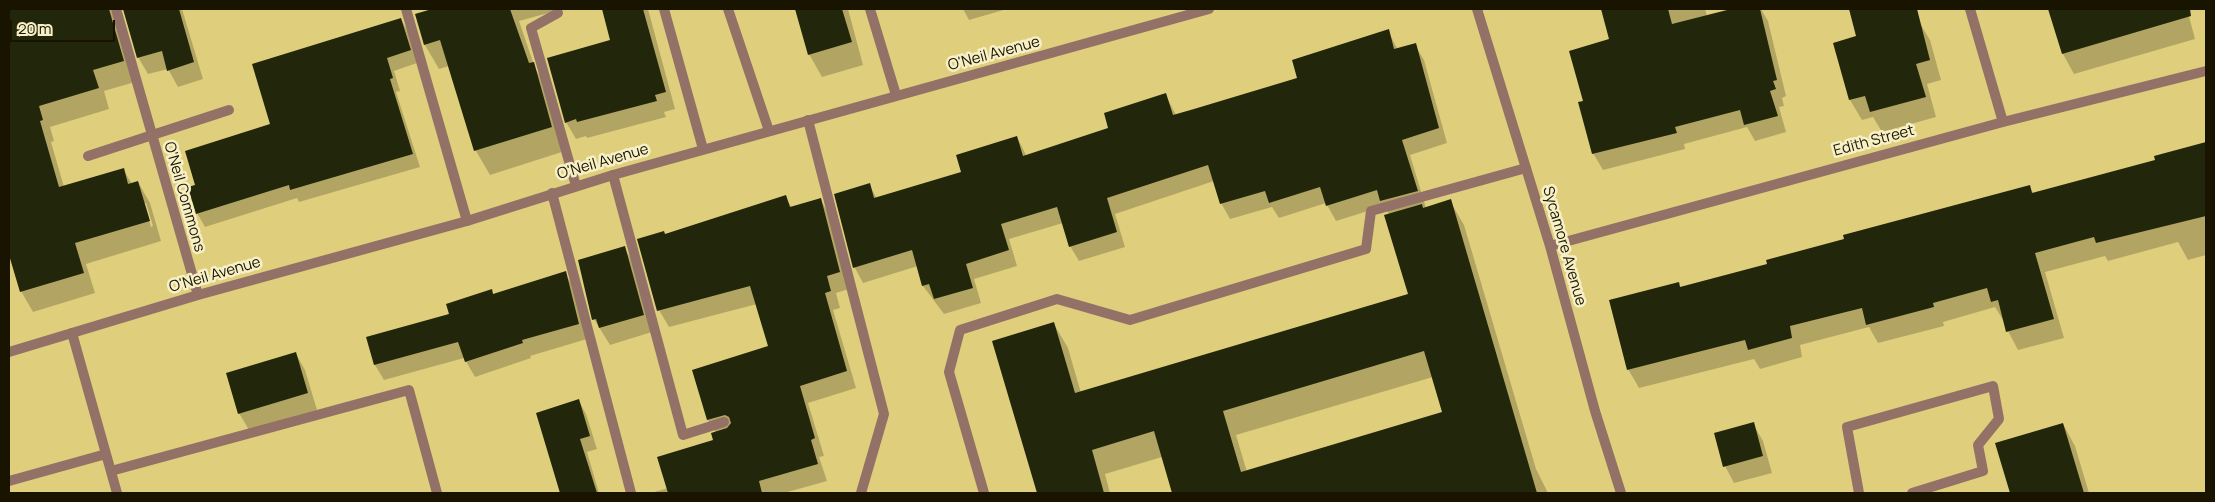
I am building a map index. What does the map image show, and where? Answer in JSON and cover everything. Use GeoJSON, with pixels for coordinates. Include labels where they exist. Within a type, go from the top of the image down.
{"type":"FeatureCollection","features":[{"type":"Feature","properties":{"kind":"street","name":"O'Neil Commons"},"geometry":{"type":"LineString","coordinates":[[116,9],[198,295]]}},
{"type":"Feature","properties":{"kind":"street"},"geometry":{"type":"LineString","coordinates":[[406,9],[467,221]]}},
{"type":"Feature","properties":{"kind":"street"},"geometry":{"type":"LineString","coordinates":[[664,9],[703,149]]}},
{"type":"Feature","properties":{"kind":"street"},"geometry":{"type":"LineString","coordinates":[[728,9],[770,131]]}},
{"type":"Feature","properties":{"kind":"street"},"geometry":{"type":"LineString","coordinates":[[870,9],[896,95]]}},
{"type":"Feature","properties":{"kind":"street","name":"O'Neil Avenue"},"geometry":{"type":"LineString","coordinates":[[9,352],[198,295],[467,221],[552,193],[703,149],[1209,9]]}},
{"type":"Feature","properties":{"kind":"street","name":"Sycamore Avenue"},"geometry":{"type":"LineString","coordinates":[[1477,9],[1550,246],[1595,411],[1621,493]]}},
{"type":"Feature","properties":{"kind":"street"},"geometry":{"type":"LineString","coordinates":[[1970,9],[2003,122]]}},
{"type":"Feature","properties":{"kind":"street"},"geometry":{"type":"LineString","coordinates":[[558,13],[531,28],[576,186]]}},
{"type":"Feature","properties":{"kind":"street","name":"Edith Street"},"geometry":{"type":"LineString","coordinates":[[1550,246],[2003,122],[2206,70]]}},
{"type":"Feature","properties":{"kind":"street","name":"O'Neil Commons"},"geometry":{"type":"LineString","coordinates":[[88,156],[229,110]]}},
{"type":"Feature","properties":{"kind":"street"},"geometry":{"type":"LineString","coordinates":[[808,120],[884,414],[860,493]]}},
{"type":"Feature","properties":{"kind":"street"},"geometry":{"type":"LineString","coordinates":[[984,493],[949,372],[960,330],[1058,299],[1130,320],[1366,249],[1370,211],[1526,168]]}},
{"type":"Feature","properties":{"kind":"street"},"geometry":{"type":"LineString","coordinates":[[613,175],[683,435],[724,422]]}},
{"type":"Feature","properties":{"kind":"street"},"geometry":{"type":"LineString","coordinates":[[552,193],[631,493]]}},
{"type":"Feature","properties":{"kind":"street"},"geometry":{"type":"LineString","coordinates":[[72,333],[117,493]]}},
{"type":"Feature","properties":{"kind":"street"},"geometry":{"type":"LineString","coordinates":[[1859,493],[1847,427],[1993,386],[1998,418],[1978,445],[1983,471],[1912,493]]}},
{"type":"Feature","properties":{"kind":"street"},"geometry":{"type":"LineString","coordinates":[[111,471],[409,390],[437,493]]}},
{"type":"Feature","properties":{"kind":"street"},"geometry":{"type":"LineString","coordinates":[[9,481],[106,454]]}},
{"type":"Feature","properties":{"kind":"building"},"geometry":{"type":"Polygon","coordinates":[[[9,9],[109,9],[124,61],[93,70],[99,88],[39,106],[43,120],[40,121],[59,187],[124,168],[128,184],[138,181],[150,221],[75,243],[84,273],[20,292],[9,255],[9,9]]]}},
{"type":"Feature","properties":{"kind":"building"},"geometry":{"type":"Polygon","coordinates":[[[123,9],[179,9],[194,62],[167,71],[162,51],[137,58],[123,9]]]}},
{"type":"Feature","properties":{"kind":"building"},"geometry":{"type":"Polygon","coordinates":[[[432,9],[510,9],[529,63],[534,62],[552,127],[474,151],[440,40],[424,45],[415,14],[432,9]]]}},
{"type":"Feature","properties":{"kind":"building"},"geometry":{"type":"Polygon","coordinates":[[[602,9],[643,9],[666,92],[655,95],[657,101],[577,122],[576,119],[565,123],[547,58],[610,40],[602,9]]]}},
{"type":"Feature","properties":{"kind":"building"},"geometry":{"type":"Polygon","coordinates":[[[795,9],[842,9],[852,42],[808,55],[795,9]]]}},
{"type":"Feature","properties":{"kind":"building"},"geometry":{"type":"Polygon","coordinates":[[[1601,9],[1668,9],[1672,24],[1731,9],[1760,9],[1777,80],[1773,81],[1776,89],[1770,91],[1778,116],[1744,125],[1740,110],[1675,127],[1677,133],[1592,154],[1578,102],[1583,101],[1569,51],[1609,39],[1601,9]]]}},
{"type":"Feature","properties":{"kind":"building"},"geometry":{"type":"Polygon","coordinates":[[[1849,9],[1917,9],[1930,60],[1916,64],[1926,97],[1870,112],[1865,96],[1849,100],[1833,43],[1856,36],[1849,9]]]}},
{"type":"Feature","properties":{"kind":"building"},"geometry":{"type":"Polygon","coordinates":[[[2048,9],[2190,9],[2191,16],[2062,54],[2048,9]]]}},
{"type":"Feature","properties":{"kind":"building"},"geometry":{"type":"Polygon","coordinates":[[[401,18],[411,50],[387,58],[393,78],[390,79],[413,154],[290,190],[289,185],[196,214],[188,187],[195,185],[185,151],[270,124],[252,64],[401,18]]]}},
{"type":"Feature","properties":{"kind":"building"},"geometry":{"type":"Polygon","coordinates":[[[1389,29],[1394,49],[1416,43],[1439,128],[1402,140],[1418,191],[1380,201],[1377,190],[1326,206],[1320,187],[1269,203],[1265,191],[1220,204],[1208,165],[1107,198],[1117,232],[1069,247],[1057,207],[1001,224],[1009,250],[966,264],[973,288],[934,299],[929,284],[922,286],[912,250],[853,268],[834,194],[870,183],[874,198],[961,172],[956,155],[1017,136],[1023,156],[1108,128],[1104,113],[1166,93],[1173,115],[1194,109],[1297,78],[1292,60],[1389,29]]]}},
{"type":"Feature","properties":{"kind":"building"},"geometry":{"type":"Polygon","coordinates":[[[2206,142],[2206,216],[2096,243],[2094,237],[2035,253],[2054,319],[2006,332],[1998,300],[1991,302],[1987,288],[1933,303],[1934,307],[1866,325],[1862,308],[1790,326],[1792,338],[1748,350],[1745,340],[1627,370],[1609,300],[1679,282],[1680,287],[1767,264],[1766,260],[1844,239],[1843,235],[2030,185],[2032,193],[2155,160],[2154,156],[2206,142]]]}},
{"type":"Feature","properties":{"kind":"building"},"geometry":{"type":"Polygon","coordinates":[[[786,195],[790,207],[821,198],[840,272],[827,276],[831,291],[825,293],[847,371],[800,386],[815,438],[811,440],[818,464],[759,481],[762,493],[668,493],[657,457],[713,440],[711,433],[727,428],[731,423],[729,417],[725,415],[707,420],[692,370],[768,346],[750,286],[657,311],[637,239],[664,231],[665,234],[786,195]]]}},
{"type":"Feature","properties":{"kind":"building"},"geometry":{"type":"Polygon","coordinates":[[[1451,199],[1537,493],[1172,493],[1154,431],[1092,450],[1104,493],[1037,493],[992,341],[1054,322],[1075,393],[1408,294],[1384,215],[1422,204],[1423,208],[1451,199]],[[1424,351],[1223,411],[1241,472],[1442,412],[1424,351]]]}},
{"type":"Feature","properties":{"kind":"building"},"geometry":{"type":"Polygon","coordinates":[[[625,246],[644,315],[599,328],[596,319],[592,320],[578,260],[625,246]]]}},
{"type":"Feature","properties":{"kind":"building"},"geometry":{"type":"Polygon","coordinates":[[[566,271],[579,324],[522,340],[523,343],[465,362],[458,342],[374,365],[366,337],[449,314],[446,304],[492,289],[493,294],[566,271]]]}},
{"type":"Feature","properties":{"kind":"building"},"geometry":{"type":"Polygon","coordinates":[[[296,352],[308,393],[238,414],[226,373],[296,352]]]}},
{"type":"Feature","properties":{"kind":"building"},"geometry":{"type":"Polygon","coordinates":[[[579,399],[590,436],[580,439],[597,493],[560,493],[536,413],[579,399]]]}},
{"type":"Feature","properties":{"kind":"building"},"geometry":{"type":"Polygon","coordinates":[[[1754,422],[1763,456],[1723,467],[1714,433],[1754,422]]]}},
{"type":"Feature","properties":{"kind":"building"},"geometry":{"type":"Polygon","coordinates":[[[2063,423],[2084,493],[2010,493],[1995,443],[2063,423]]]}}]}
